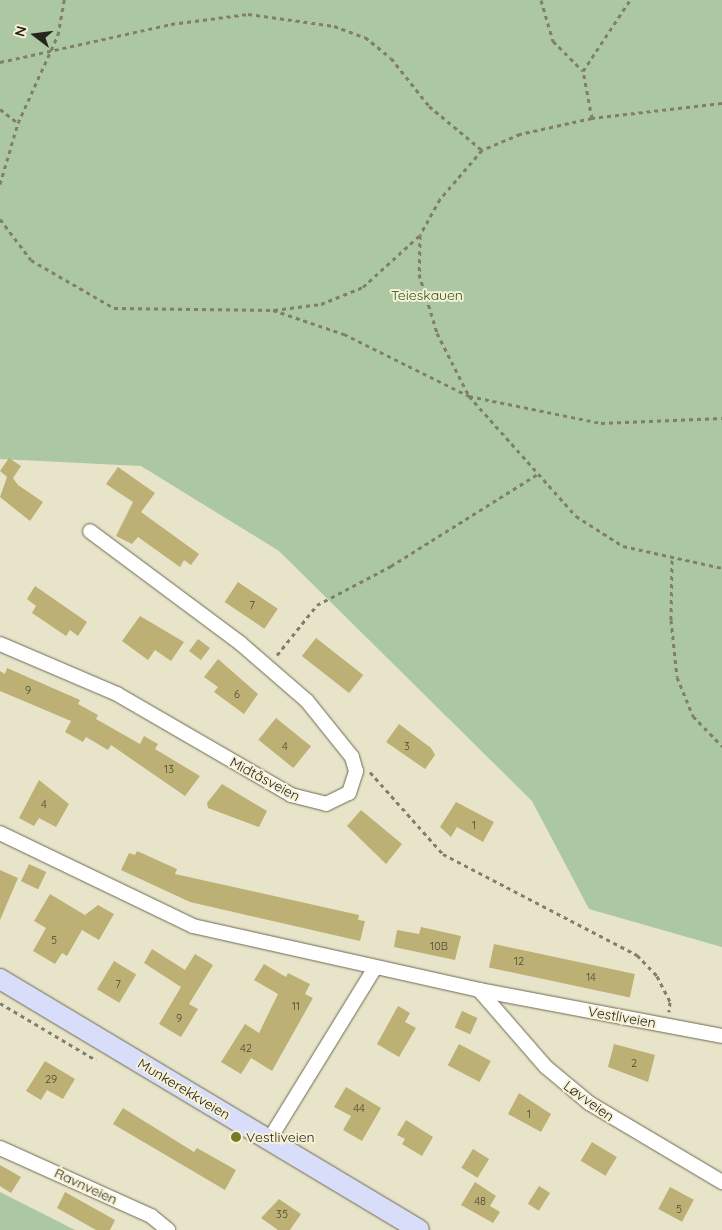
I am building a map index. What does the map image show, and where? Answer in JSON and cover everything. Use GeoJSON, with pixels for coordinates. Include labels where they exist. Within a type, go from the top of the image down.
{"type":"FeatureCollection","features":[{"type":"Feature","properties":{"kind":"main road","name":"Munkerekkveien"},"geometry":{"type":"LineString","coordinates":[[0,979],[419,1230]]}},
{"type":"Feature","properties":{"kind":"street"},"geometry":{"type":"LineString","coordinates":[[90,531],[269,666],[307,702],[352,757]]}},
{"type":"Feature","properties":{"kind":"street","name":"Midtåsveien"},"geometry":{"type":"LineString","coordinates":[[0,644],[117,694],[304,800],[326,804],[349,794],[355,777],[352,757]]}},
{"type":"Feature","properties":{"kind":"street","name":"Vestliveien"},"geometry":{"type":"LineString","coordinates":[[0,833],[193,926],[479,990],[722,1036]]}},
{"type":"Feature","properties":{"kind":"street"},"geometry":{"type":"LineString","coordinates":[[269,1140],[375,968]]}},
{"type":"Feature","properties":{"kind":"street","name":"Løvveien"},"geometry":{"type":"LineString","coordinates":[[479,990],[546,1067],[582,1097],[722,1182]]}},
{"type":"Feature","properties":{"kind":"street","name":"Ravnveien"},"geometry":{"type":"LineString","coordinates":[[0,1148],[151,1216],[168,1230]]}},
{"type":"Feature","properties":{"kind":"path"},"geometry":{"type":"LineString","coordinates":[[0,184],[18,123],[48,49],[58,34],[64,0]]}},
{"type":"Feature","properties":{"kind":"path"},"geometry":{"type":"LineString","coordinates":[[541,0],[553,41],[583,71],[592,118]]}},
{"type":"Feature","properties":{"kind":"path"},"geometry":{"type":"LineString","coordinates":[[583,71],[630,0]]}},
{"type":"Feature","properties":{"kind":"path"},"geometry":{"type":"LineString","coordinates":[[0,62],[48,49],[171,24],[248,14],[334,26],[365,37],[390,58],[429,106],[482,150]]}},
{"type":"Feature","properties":{"kind":"path"},"geometry":{"type":"LineString","coordinates":[[0,219],[31,260],[114,308],[273,310],[321,304],[363,287],[420,235],[440,199],[482,150],[520,134],[592,118],[722,103]]}},
{"type":"Feature","properties":{"kind":"path"},"geometry":{"type":"LineString","coordinates":[[0,109],[18,123]]}},
{"type":"Feature","properties":{"kind":"path"},"geometry":{"type":"LineString","coordinates":[[420,235],[419,274],[437,332],[469,396],[576,516],[623,546],[672,560],[722,568]]}},
{"type":"Feature","properties":{"kind":"path"},"geometry":{"type":"LineString","coordinates":[[273,310],[344,334],[469,396],[601,423],[722,418]]}},
{"type":"Feature","properties":{"kind":"path"},"geometry":{"type":"LineString","coordinates":[[269,666],[302,617],[317,605],[391,566],[539,473]]}},
{"type":"Feature","properties":{"kind":"path"},"geometry":{"type":"LineString","coordinates":[[672,560],[671,620],[677,677],[693,716],[722,746]]}},
{"type":"Feature","properties":{"kind":"path"},"geometry":{"type":"LineString","coordinates":[[352,757],[379,781],[443,854],[637,955],[657,976],[670,1002],[668,1025]]}},
{"type":"Feature","properties":{"kind":"green space","name":"Teieskauen"},"geometry":{"type":"Polygon","coordinates":[[[0,0],[722,0],[722,947],[589,909],[532,801],[279,551],[141,466],[0,459],[0,0]]]}},
{"type":"Feature","properties":{"kind":"green space"},"geometry":{"type":"Polygon","coordinates":[[[0,1192],[75,1230],[0,1230],[0,1192]]]}},
{"type":"Feature","properties":{"kind":"building"},"geometry":{"type":"Polygon","coordinates":[[[9,458],[21,466],[13,478],[18,485],[43,502],[30,521],[0,497],[7,477],[0,471],[9,458]]]}},
{"type":"Feature","properties":{"kind":"building"},"geometry":{"type":"Polygon","coordinates":[[[118,467],[155,493],[141,512],[199,554],[191,565],[184,560],[180,567],[138,537],[132,544],[116,536],[133,502],[106,484],[118,467]]]}},
{"type":"Feature","properties":{"kind":"building"},"geometry":{"type":"Polygon","coordinates":[[[238,582],[278,609],[264,629],[225,602],[238,582]]]}},
{"type":"Feature","properties":{"kind":"building"},"geometry":{"type":"Polygon","coordinates":[[[35,586],[87,622],[78,636],[70,630],[66,636],[32,613],[36,606],[27,599],[35,586]]]}},
{"type":"Feature","properties":{"kind":"building"},"geometry":{"type":"Polygon","coordinates":[[[140,616],[184,642],[171,661],[155,650],[148,660],[122,641],[140,616]]]}},
{"type":"Feature","properties":{"kind":"building"},"geometry":{"type":"Polygon","coordinates":[[[316,638],[363,675],[349,693],[302,656],[316,638]]]}},
{"type":"Feature","properties":{"kind":"building"},"geometry":{"type":"Polygon","coordinates":[[[198,639],[210,648],[201,660],[189,651],[198,639]]]}},
{"type":"Feature","properties":{"kind":"building"},"geometry":{"type":"Polygon","coordinates":[[[218,659],[258,694],[244,714],[214,692],[218,687],[204,677],[218,659]]]}},
{"type":"Feature","properties":{"kind":"building"},"geometry":{"type":"Polygon","coordinates":[[[7,668],[80,700],[78,704],[98,715],[96,719],[140,744],[144,736],[158,744],[155,749],[200,776],[185,796],[111,745],[108,750],[86,737],[83,742],[65,732],[71,721],[0,691],[0,671],[5,674],[7,668]]]}},
{"type":"Feature","properties":{"kind":"building"},"geometry":{"type":"Polygon","coordinates":[[[276,718],[311,746],[293,768],[258,740],[276,718]]]}},
{"type":"Feature","properties":{"kind":"building"},"geometry":{"type":"Polygon","coordinates":[[[399,724],[431,748],[435,755],[425,769],[386,742],[399,724]]]}},
{"type":"Feature","properties":{"kind":"building"},"geometry":{"type":"Polygon","coordinates":[[[39,780],[69,804],[56,827],[39,818],[34,826],[19,818],[39,780]]]}},
{"type":"Feature","properties":{"kind":"building"},"geometry":{"type":"Polygon","coordinates":[[[222,784],[267,811],[259,827],[208,808],[207,803],[222,784]]]}},
{"type":"Feature","properties":{"kind":"building"},"geometry":{"type":"Polygon","coordinates":[[[456,802],[494,822],[483,842],[457,827],[451,837],[440,827],[456,802]]]}},
{"type":"Feature","properties":{"kind":"building"},"geometry":{"type":"Polygon","coordinates":[[[361,810],[402,844],[386,864],[347,826],[361,810]]]}},
{"type":"Feature","properties":{"kind":"building"},"geometry":{"type":"Polygon","coordinates":[[[137,851],[177,869],[175,874],[359,915],[358,920],[365,921],[360,941],[190,902],[121,870],[129,853],[135,855],[137,851]]]}},
{"type":"Feature","properties":{"kind":"building"},"geometry":{"type":"Polygon","coordinates":[[[29,864],[46,872],[38,889],[21,881],[29,864]]]}},
{"type":"Feature","properties":{"kind":"building"},"geometry":{"type":"Polygon","coordinates":[[[0,870],[18,878],[0,920],[0,870]]]}},
{"type":"Feature","properties":{"kind":"building"},"geometry":{"type":"Polygon","coordinates":[[[50,894],[85,915],[98,905],[114,914],[99,940],[82,930],[67,956],[62,953],[55,964],[33,951],[46,928],[34,921],[50,894]]]}},
{"type":"Feature","properties":{"kind":"building"},"geometry":{"type":"Polygon","coordinates":[[[421,927],[461,936],[455,960],[394,947],[397,930],[419,934],[421,927]]]}},
{"type":"Feature","properties":{"kind":"building"},"geometry":{"type":"Polygon","coordinates":[[[494,944],[635,974],[630,997],[489,967],[494,944]]]}},
{"type":"Feature","properties":{"kind":"building"},"geometry":{"type":"Polygon","coordinates":[[[152,949],[185,970],[195,954],[213,965],[189,1004],[198,1009],[181,1037],[159,1024],[181,987],[144,963],[152,949]]]}},
{"type":"Feature","properties":{"kind":"building"},"geometry":{"type":"Polygon","coordinates":[[[114,961],[136,974],[119,1003],[97,989],[114,961]]]}},
{"type":"Feature","properties":{"kind":"building"},"geometry":{"type":"Polygon","coordinates":[[[264,964],[286,977],[288,973],[310,984],[305,994],[313,998],[272,1071],[251,1058],[241,1074],[221,1062],[245,1024],[259,1033],[278,994],[254,980],[264,964]]]}},
{"type":"Feature","properties":{"kind":"building"},"geometry":{"type":"Polygon","coordinates":[[[398,1006],[410,1013],[405,1022],[416,1028],[399,1057],[377,1044],[398,1006]]]}},
{"type":"Feature","properties":{"kind":"building"},"geometry":{"type":"Polygon","coordinates":[[[462,1011],[478,1018],[470,1034],[455,1027],[462,1011]]]}},
{"type":"Feature","properties":{"kind":"building"},"geometry":{"type":"Polygon","coordinates":[[[459,1044],[491,1061],[480,1082],[448,1065],[459,1044]]]}},
{"type":"Feature","properties":{"kind":"building"},"geometry":{"type":"Polygon","coordinates":[[[614,1044],[655,1055],[648,1082],[608,1067],[614,1044]]]}},
{"type":"Feature","properties":{"kind":"building"},"geometry":{"type":"Polygon","coordinates":[[[45,1061],[75,1079],[63,1099],[47,1090],[41,1100],[26,1091],[45,1061]]]}},
{"type":"Feature","properties":{"kind":"building"},"geometry":{"type":"Polygon","coordinates":[[[346,1087],[381,1108],[362,1141],[343,1130],[351,1116],[334,1107],[346,1087]]]}},
{"type":"Feature","properties":{"kind":"building"},"geometry":{"type":"Polygon","coordinates":[[[519,1093],[551,1114],[541,1132],[508,1114],[519,1093]]]}},
{"type":"Feature","properties":{"kind":"building"},"geometry":{"type":"Polygon","coordinates":[[[123,1108],[194,1152],[197,1148],[236,1170],[225,1190],[113,1124],[123,1108]]]}},
{"type":"Feature","properties":{"kind":"building"},"geometry":{"type":"Polygon","coordinates":[[[406,1120],[433,1137],[422,1156],[402,1144],[405,1139],[397,1135],[406,1120]]]}},
{"type":"Feature","properties":{"kind":"building"},"geometry":{"type":"Polygon","coordinates":[[[592,1142],[617,1157],[606,1176],[581,1161],[592,1142]]]}},
{"type":"Feature","properties":{"kind":"building"},"geometry":{"type":"Polygon","coordinates":[[[473,1149],[489,1159],[477,1178],[461,1168],[473,1149]]]}},
{"type":"Feature","properties":{"kind":"building"},"geometry":{"type":"Polygon","coordinates":[[[0,1165],[21,1177],[11,1193],[0,1186],[0,1165]]]}},
{"type":"Feature","properties":{"kind":"building"},"geometry":{"type":"Polygon","coordinates":[[[475,1182],[496,1196],[490,1206],[500,1212],[493,1223],[461,1205],[475,1182]]]}},
{"type":"Feature","properties":{"kind":"building"},"geometry":{"type":"Polygon","coordinates":[[[539,1186],[550,1193],[539,1211],[528,1204],[539,1186]]]}},
{"type":"Feature","properties":{"kind":"building"},"geometry":{"type":"Polygon","coordinates":[[[670,1187],[694,1200],[682,1222],[658,1209],[670,1187]]]}},
{"type":"Feature","properties":{"kind":"building"},"geometry":{"type":"Polygon","coordinates":[[[65,1192],[115,1220],[110,1230],[96,1230],[57,1208],[65,1192]]]}},
{"type":"Feature","properties":{"kind":"building"},"geometry":{"type":"Polygon","coordinates":[[[279,1199],[301,1214],[290,1230],[278,1230],[261,1218],[279,1199]]]}},
{"type":"Feature","properties":{"kind":"place","name":"Vestliveien"},"geometry":{"type":"Point","coordinates":[236,1137]}}]}
